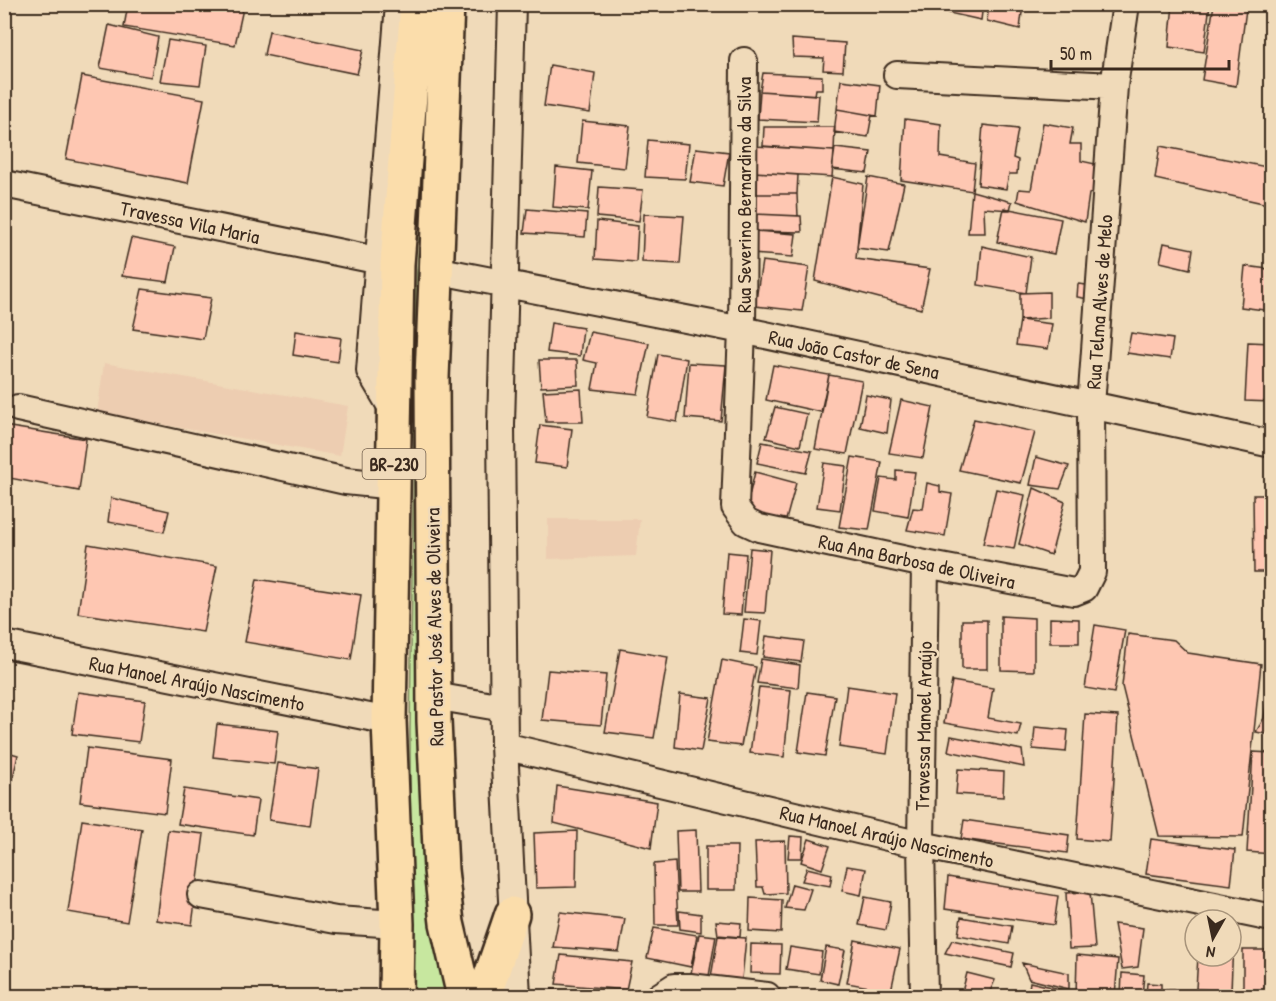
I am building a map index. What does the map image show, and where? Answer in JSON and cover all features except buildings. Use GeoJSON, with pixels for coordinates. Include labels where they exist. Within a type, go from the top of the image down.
{"type":"FeatureCollection","features":[{"type":"Feature","properties":{"kind":"highway","name":"Rua Pastor José Alves de Oliveira"},"geometry":{"type":"LineString","coordinates":[[396,996],[397,924],[389,721],[397,264],[417,4]]}},
{"type":"Feature","properties":{"kind":"highway","name":"Rua Pastor José Alves de Oliveira"},"geometry":{"type":"LineString","coordinates":[[447,4],[432,378],[434,696],[441,870],[447,923],[464,996]]}},
{"type":"Feature","properties":{"kind":"highway"},"geometry":{"type":"LineString","coordinates":[[484,996],[512,914]]}},
{"type":"Feature","properties":{"kind":"street"},"geometry":{"type":"LineString","coordinates":[[395,413],[370,371],[376,260],[399,4]]}},
{"type":"Feature","properties":{"kind":"street"},"geometry":{"type":"LineString","coordinates":[[512,4],[501,425],[504,746],[518,996]]}},
{"type":"Feature","properties":{"kind":"street","name":"Rua Telma Alves de Melo"},"geometry":{"type":"LineString","coordinates":[[1074,592],[1084,588],[1092,572],[1091,406],[1114,86],[1126,4]]}},
{"type":"Feature","properties":{"kind":"street","name":"Rua Severino Bernardino da Silva"},"geometry":{"type":"LineString","coordinates":[[744,61],[742,330],[735,507],[746,522],[759,528]]}},
{"type":"Feature","properties":{"kind":"street"},"geometry":{"type":"LineString","coordinates":[[897,75],[1114,86]]}},
{"type":"Feature","properties":{"kind":"street","name":"Travessa Vila Maria"},"geometry":{"type":"LineString","coordinates":[[4,184],[376,260]]}},
{"type":"Feature","properties":{"kind":"street","name":"Rua João Castor de Sena"},"geometry":{"type":"LineString","coordinates":[[435,270],[742,330],[1272,444]]}},
{"type":"Feature","properties":{"kind":"street"},"geometry":{"type":"LineString","coordinates":[[18,408],[346,481],[394,486]]}},
{"type":"Feature","properties":{"kind":"street","name":"Rua Ana Barbosa de Oliveira"},"geometry":{"type":"LineString","coordinates":[[759,528],[925,564],[1074,592]]}},
{"type":"Feature","properties":{"kind":"street","name":"Travessa Manoel Araújo"},"geometry":{"type":"LineString","coordinates":[[924,996],[921,845],[925,564]]}},
{"type":"Feature","properties":{"kind":"street","name":"Rua Manoel Araújo Nascimento"},"geometry":{"type":"LineString","coordinates":[[4,644],[389,721]]}},
{"type":"Feature","properties":{"kind":"street"},"geometry":{"type":"LineString","coordinates":[[434,696],[504,708]]}},
{"type":"Feature","properties":{"kind":"street","name":"Rua Manoel Araújo Nascimento"},"geometry":{"type":"LineString","coordinates":[[504,746],[921,845],[1272,918]]}},
{"type":"Feature","properties":{"kind":"street"},"geometry":{"type":"LineString","coordinates":[[201,896],[336,920],[397,924]]}},
{"type":"Feature","properties":{"kind":"street"},"geometry":{"type":"LineString","coordinates":[[667,992],[767,996]]}},
{"type":"Feature","properties":{"kind":"shaded area"},"geometry":{"type":"Polygon","coordinates":[[[104,363],[348,406],[340,456],[97,413],[104,363]]]}},
{"type":"Feature","properties":{"kind":"shaded area"},"geometry":{"type":"Polygon","coordinates":[[[548,519],[640,519],[636,556],[548,559],[548,519]]]}},
{"type":"Feature","properties":{"kind":"green space"},"geometry":{"type":"Polygon","coordinates":[[[434,5],[426,290],[456,996],[411,996],[410,732],[416,285],[434,5]]]}}]}
